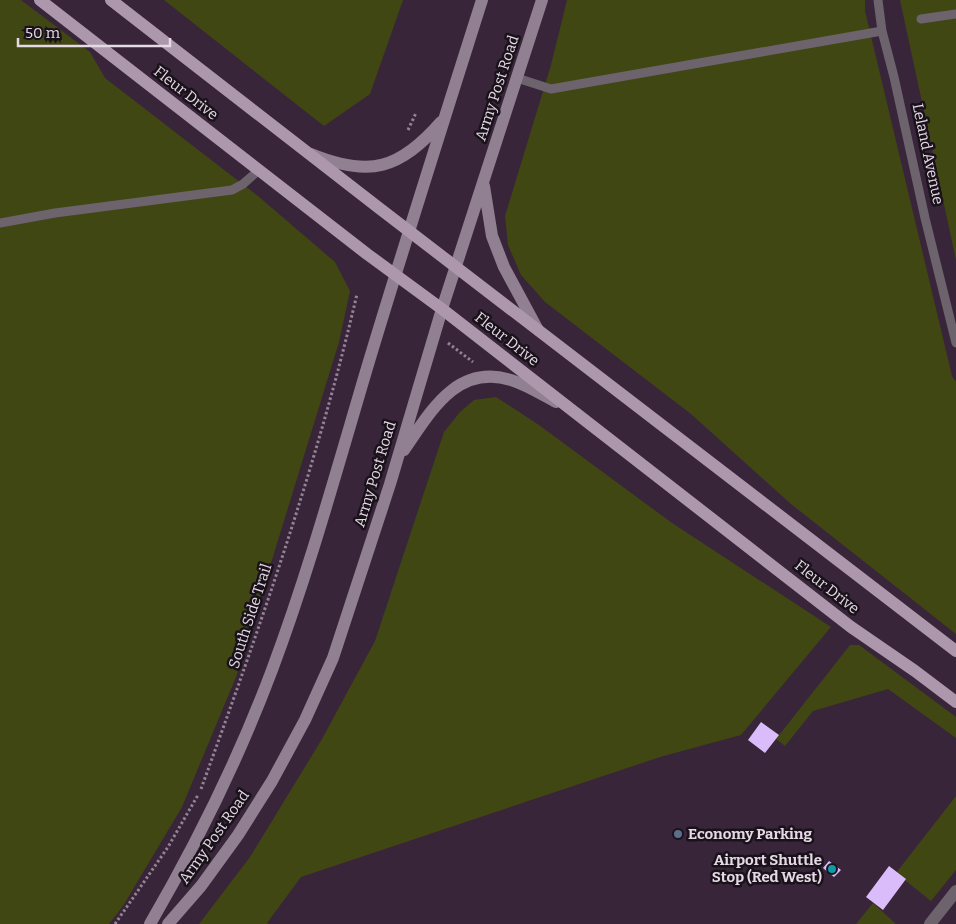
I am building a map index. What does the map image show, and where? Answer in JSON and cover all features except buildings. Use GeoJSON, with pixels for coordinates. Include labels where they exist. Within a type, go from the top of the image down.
{"type":"FeatureCollection","features":[{"type":"Feature","properties":{"kind":"main road","name":"Fleur Drive"},"geometry":{"type":"LineString","coordinates":[[40,0],[851,627],[956,702]]}},
{"type":"Feature","properties":{"kind":"main road","name":"Fleur Drive"},"geometry":{"type":"LineString","coordinates":[[111,0],[956,652]]}},
{"type":"Feature","properties":{"kind":"main road","name":"Army Post Road"},"geometry":{"type":"LineString","coordinates":[[150,924],[195,843],[231,767],[272,672],[302,587],[395,274],[482,0]]}},
{"type":"Feature","properties":{"kind":"main road","name":"Army Post Road"},"geometry":{"type":"LineString","coordinates":[[168,924],[201,886],[238,835],[272,781],[305,720],[333,658],[397,460],[442,309],[542,0]]}},
{"type":"Feature","properties":{"kind":"main road"},"geometry":{"type":"LineString","coordinates":[[307,152],[341,164],[361,168],[378,165],[394,161],[411,152],[445,118]]}},
{"type":"Feature","properties":{"kind":"main road"},"geometry":{"type":"LineString","coordinates":[[484,182],[492,236],[504,267],[538,330]]}},
{"type":"Feature","properties":{"kind":"main road"},"geometry":{"type":"LineString","coordinates":[[397,460],[434,408],[448,393],[465,382],[483,376],[509,380],[526,386],[572,410]]}},
{"type":"Feature","properties":{"kind":"street"},"geometry":{"type":"LineString","coordinates":[[930,924],[956,891]]}},
{"type":"Feature","properties":{"kind":"lane","name":"Leland Avenue"},"geometry":{"type":"LineString","coordinates":[[878,0],[882,31],[956,343]]}},
{"type":"Feature","properties":{"kind":"lane"},"geometry":{"type":"LineString","coordinates":[[921,19],[956,14]]}},
{"type":"Feature","properties":{"kind":"lane"},"geometry":{"type":"LineString","coordinates":[[517,78],[551,89],[882,31]]}},
{"type":"Feature","properties":{"kind":"lane"},"geometry":{"type":"LineString","coordinates":[[0,223],[56,213],[232,190],[243,184],[259,170]]}},
{"type":"Feature","properties":{"kind":"path","name":"South Side Trail"},"geometry":{"type":"LineString","coordinates":[[115,924],[168,847],[201,791],[250,653],[308,475],[343,353],[357,294]]}},
{"type":"Feature","properties":{"kind":"path"},"geometry":{"type":"LineString","coordinates":[[448,342],[478,365]]}},
{"type":"Feature","properties":{"kind":"green space"},"geometry":{"type":"Polygon","coordinates":[[[0,0],[21,0],[90,52],[105,78],[258,196],[335,262],[350,291],[339,342],[236,677],[182,807],[123,906],[109,924],[0,924],[0,0]]]}},
{"type":"Feature","properties":{"kind":"green space"},"geometry":{"type":"Polygon","coordinates":[[[164,0],[403,0],[370,94],[324,126],[164,0]]]}},
{"type":"Feature","properties":{"kind":"green space"},"geometry":{"type":"Polygon","coordinates":[[[567,0],[865,0],[865,11],[952,376],[956,382],[956,634],[791,504],[691,414],[545,302],[521,275],[508,245],[505,216],[551,65],[567,0]]]}},
{"type":"Feature","properties":{"kind":"green space"},"geometry":{"type":"Polygon","coordinates":[[[900,0],[956,0],[956,260],[900,0]]]}},
{"type":"Feature","properties":{"kind":"green space"},"geometry":{"type":"Polygon","coordinates":[[[496,397],[539,425],[672,523],[831,627],[741,735],[660,757],[301,877],[267,923],[269,924],[199,924],[250,857],[322,739],[375,641],[444,432],[460,412],[474,400],[496,397]]]}},
{"type":"Feature","properties":{"kind":"green space"},"geometry":{"type":"Polygon","coordinates":[[[850,645],[859,645],[956,717],[956,738],[888,689],[813,711],[785,746],[776,739],[850,645]]]}},
{"type":"Feature","properties":{"kind":"green space"},"geometry":{"type":"Polygon","coordinates":[[[956,796],[956,870],[931,901],[896,873],[956,796]]]}},
{"type":"Feature","properties":{"kind":"green space"},"geometry":{"type":"Polygon","coordinates":[[[873,903],[896,924],[856,924],[873,903]]]}},
{"type":"Feature","properties":{"kind":"place","name":"Economy Parking"},"geometry":{"type":"Point","coordinates":[678,834]}},
{"type":"Feature","properties":{"kind":"place","name":"Airport Shuttle Stop (Red West)"},"geometry":{"type":"Point","coordinates":[832,869]}}]}
